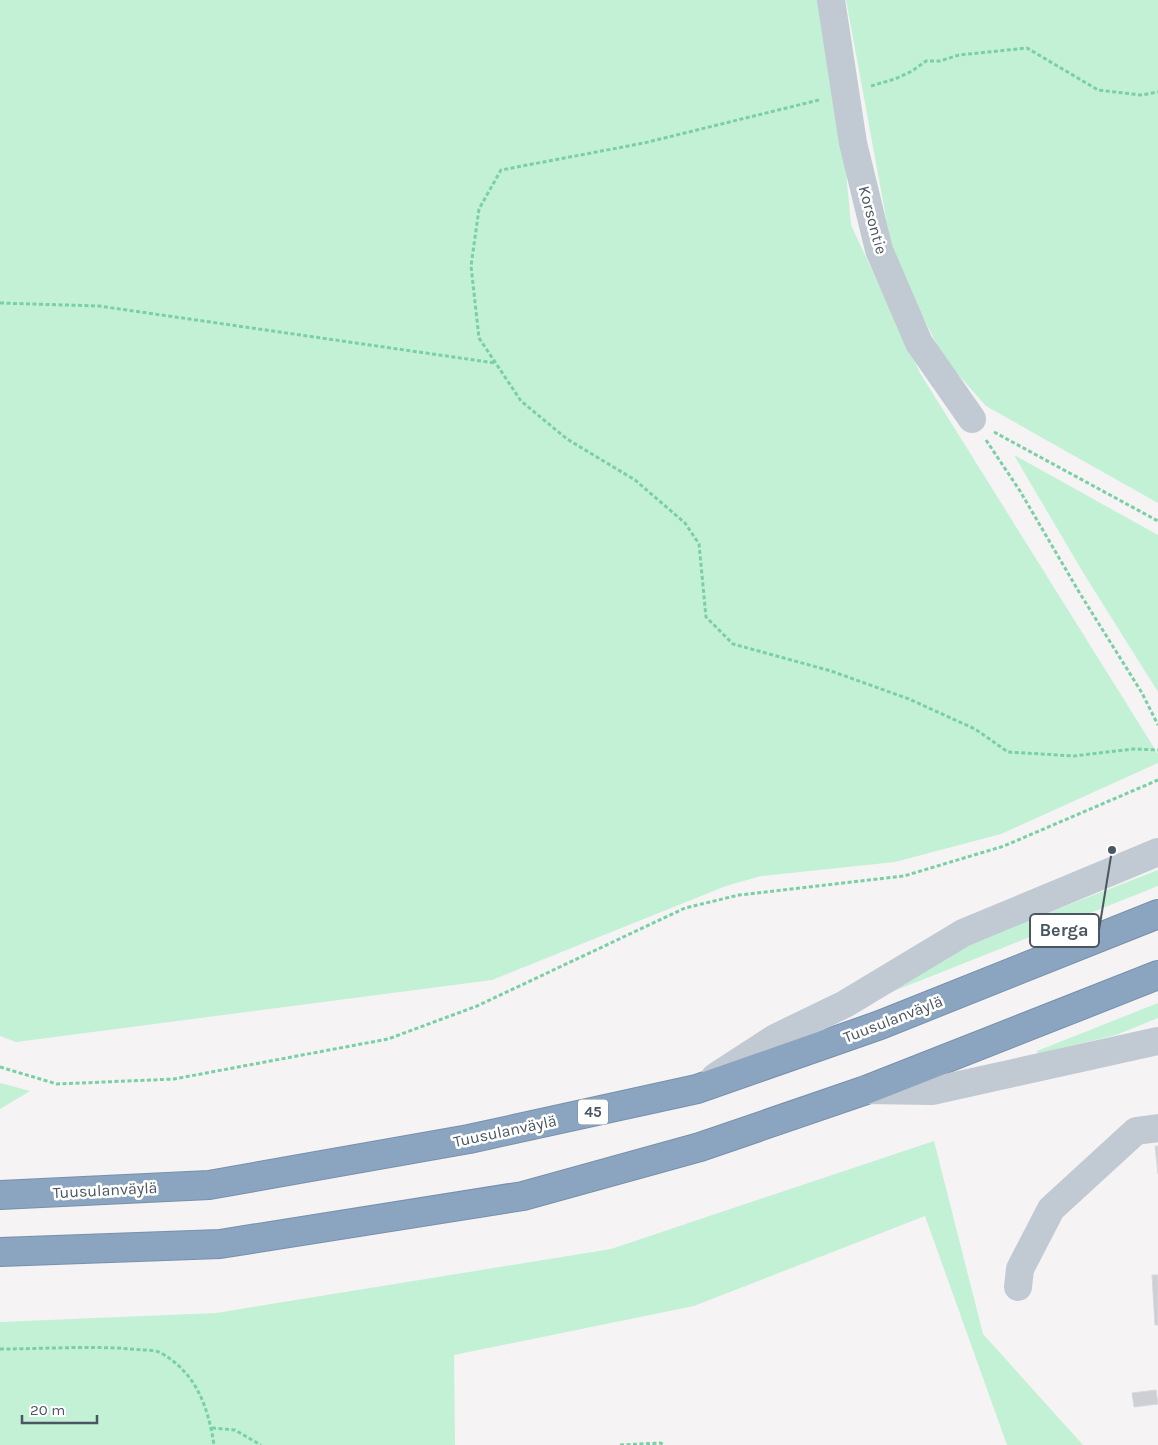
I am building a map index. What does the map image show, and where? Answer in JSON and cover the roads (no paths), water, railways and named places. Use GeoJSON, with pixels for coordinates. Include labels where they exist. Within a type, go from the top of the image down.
{"type":"FeatureCollection","features":[{"type":"Feature","properties":{"kind":"highway","name":"Tuusulanväylä"},"geometry":{"type":"LineString","coordinates":[[0,1195],[209,1185],[469,1139],[698,1089],[880,1025],[1158,914]]}},
{"type":"Feature","properties":{"kind":"highway"},"geometry":{"type":"LineString","coordinates":[[0,1252],[220,1244],[523,1196],[700,1147],[866,1090],[1158,975]]}},
{"type":"Feature","properties":{"kind":"street","name":"Korsontie"},"geometry":{"type":"LineString","coordinates":[[831,0],[853,143],[878,250],[919,342],[972,419]]}},
{"type":"Feature","properties":{"kind":"street"},"geometry":{"type":"LineString","coordinates":[[698,1089],[776,1038],[845,1004],[963,933],[1158,852]]}},
{"type":"Feature","properties":{"kind":"street"},"geometry":{"type":"LineString","coordinates":[[866,1090],[932,1091],[1158,1041]]}},
{"type":"Feature","properties":{"kind":"street"},"geometry":{"type":"LineString","coordinates":[[1018,1287],[1020,1269],[1051,1208],[1136,1131],[1158,1128]]}},
{"type":"Feature","properties":{"kind":"place","name":"Berga"},"geometry":{"type":"Point","coordinates":[1112,850]}}]}
